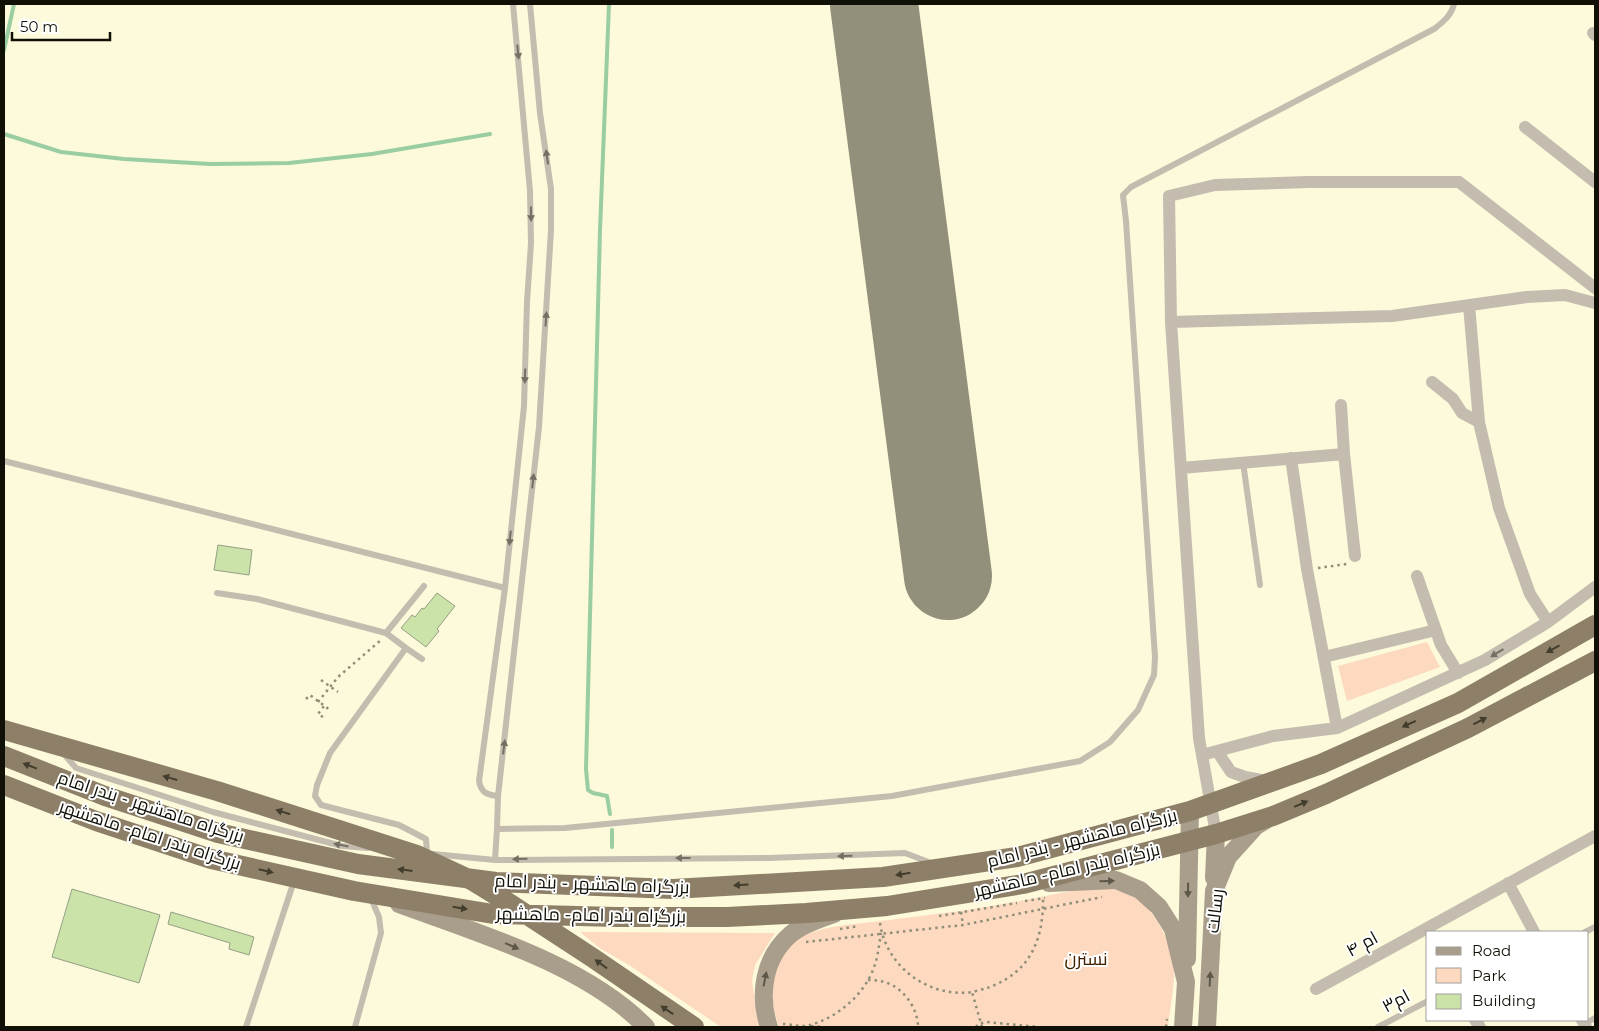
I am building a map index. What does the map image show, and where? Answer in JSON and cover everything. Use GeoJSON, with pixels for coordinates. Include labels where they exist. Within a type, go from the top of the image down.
{"type":"FeatureCollection","features":[{"type":"Feature","properties":{"kind":"highway","name":"بزرگراه ماهشهر - بندر امام"},"geometry":{"type":"LineString","coordinates":[[4,756],[105,796],[218,833],[358,864],[496,882],[673,889],[883,877],[1017,857],[1190,812],[1321,764],[1458,703],[1595,625]]}},
{"type":"Feature","properties":{"kind":"highway","name":"بزرگراه بندر امام- ماهشهر"},"geometry":{"type":"LineString","coordinates":[[4,785],[96,821],[211,859],[368,893],[493,914],[727,917],[806,913],[879,906],[1023,884],[1189,842],[1273,816],[1326,794],[1468,728],[1595,661]]}},
{"type":"Feature","properties":{"kind":"highway"},"geometry":{"type":"LineString","coordinates":[[4,730],[217,792],[399,849],[446,867],[474,881],[512,905],[694,1027]]}},
{"type":"Feature","properties":{"kind":"main road","name":"رسالت"},"geometry":{"type":"LineString","coordinates":[[1183,1027],[1186,982],[1190,812]]}},
{"type":"Feature","properties":{"kind":"main road","name":"رسالت"},"geometry":{"type":"LineString","coordinates":[[1207,1027],[1214,892],[1228,857],[1256,826],[1273,816]]}},
{"type":"Feature","properties":{"kind":"main road"},"geometry":{"type":"LineString","coordinates":[[1214,892],[1216,834]]}},
{"type":"Feature","properties":{"kind":"main road","name":"رسالت"},"geometry":{"type":"LineString","coordinates":[[1023,884],[1116,880],[1140,890],[1160,907],[1173,929],[1186,982]]}},
{"type":"Feature","properties":{"kind":"main road"},"geometry":{"type":"LineString","coordinates":[[368,893],[488,936],[541,958],[609,996],[646,1027]]}},
{"type":"Feature","properties":{"kind":"main road"},"geometry":{"type":"LineString","coordinates":[[769,1027],[764,1005],[763,984],[769,963],[780,945],[793,933],[816,921],[853,908]]}},
{"type":"Feature","properties":{"kind":"street"},"geometry":{"type":"LineString","coordinates":[[1525,127],[1595,182]]}},
{"type":"Feature","properties":{"kind":"street"},"geometry":{"type":"LineString","coordinates":[[1216,834],[1199,738],[1171,322],[1169,196],[1215,185],[1309,182],[1459,182],[1595,288]]}},
{"type":"Feature","properties":{"kind":"street"},"geometry":{"type":"LineString","coordinates":[[1171,322],[1392,316],[1527,297],[1565,295],[1595,303]]}},
{"type":"Feature","properties":{"kind":"street"},"geometry":{"type":"LineString","coordinates":[[1469,305],[1479,422],[1499,508],[1530,594],[1548,622]]}},
{"type":"Feature","properties":{"kind":"street"},"geometry":{"type":"LineString","coordinates":[[1432,382],[1453,399],[1462,413],[1479,422]]}},
{"type":"Feature","properties":{"kind":"street"},"geometry":{"type":"LineString","coordinates":[[1341,405],[1344,454],[1355,556]]}},
{"type":"Feature","properties":{"kind":"street"},"geometry":{"type":"LineString","coordinates":[[1181,468],[1344,454]]}},
{"type":"Feature","properties":{"kind":"street"},"geometry":{"type":"LineString","coordinates":[[1291,458],[1307,570],[1337,728]]}},
{"type":"Feature","properties":{"kind":"street"},"geometry":{"type":"LineString","coordinates":[[1417,576],[1441,645],[1458,672]]}},
{"type":"Feature","properties":{"kind":"street"},"geometry":{"type":"LineString","coordinates":[[1202,755],[1273,736],[1337,728],[1485,660],[1548,622],[1595,588]]}},
{"type":"Feature","properties":{"kind":"street"},"geometry":{"type":"LineString","coordinates":[[1324,657],[1436,630]]}},
{"type":"Feature","properties":{"kind":"street"},"geometry":{"type":"LineString","coordinates":[[1217,751],[1231,772],[1245,777],[1272,782]]}},
{"type":"Feature","properties":{"kind":"street","name":"ام ۴"},"geometry":{"type":"LineString","coordinates":[[1429,931],[1508,883],[1595,836]]}},
{"type":"Feature","properties":{"kind":"street"},"geometry":{"type":"LineString","coordinates":[[1508,883],[1533,931]]}},
{"type":"Feature","properties":{"kind":"street","name":"ام ۴"},"geometry":{"type":"LineString","coordinates":[[1316,989],[1426,933]]}},
{"type":"Feature","properties":{"kind":"lane"},"geometry":{"type":"LineString","coordinates":[[498,796],[490,795],[482,790],[479,781],[505,588],[524,406],[527,302],[532,243],[530,191],[513,4]]}},
{"type":"Feature","properties":{"kind":"lane"},"geometry":{"type":"LineString","coordinates":[[495,860],[498,796],[539,426],[551,230],[551,189],[540,113],[530,4]]}},
{"type":"Feature","properties":{"kind":"lane"},"geometry":{"type":"LineString","coordinates":[[497,828],[565,828],[892,796],[1080,761],[1110,742],[1133,717],[1143,701],[1154,675],[1155,656],[1123,195],[1131,187],[1434,29],[1445,21],[1454,4]]}},
{"type":"Feature","properties":{"kind":"lane"},"geometry":{"type":"LineString","coordinates":[[4,461],[505,588]]}},
{"type":"Feature","properties":{"kind":"lane"},"geometry":{"type":"LineString","coordinates":[[1243,462],[1260,585]]}},
{"type":"Feature","properties":{"kind":"lane"},"geometry":{"type":"LineString","coordinates":[[386,633],[424,586]]}},
{"type":"Feature","properties":{"kind":"lane"},"geometry":{"type":"LineString","coordinates":[[216,593],[257,599],[386,633],[422,659]]}},
{"type":"Feature","properties":{"kind":"lane"},"geometry":{"type":"LineString","coordinates":[[406,648],[330,753],[317,785],[315,796],[321,805],[399,825],[426,839],[427,853]]}},
{"type":"Feature","properties":{"kind":"lane"},"geometry":{"type":"LineString","coordinates":[[56,745],[76,768],[213,812],[342,846],[495,860],[770,858],[905,853],[944,868]]}},
{"type":"Feature","properties":{"kind":"lane"},"geometry":{"type":"LineString","coordinates":[[246,1027],[295,878]]}},
{"type":"Feature","properties":{"kind":"lane"},"geometry":{"type":"LineString","coordinates":[[355,1027],[380,933],[379,917],[368,893]]}},
{"type":"Feature","properties":{"kind":"lane","name":"ام۳"},"geometry":{"type":"LineString","coordinates":[[1378,1027],[1426,1002]]}},
{"type":"Feature","properties":{"kind":"path"},"geometry":{"type":"LineString","coordinates":[[1307,570],[1346,565],[1355,556]]}},
{"type":"Feature","properties":{"kind":"path"},"geometry":{"type":"LineString","coordinates":[[318,702],[330,686],[380,642],[386,633]]}},
{"type":"Feature","properties":{"kind":"path"},"geometry":{"type":"LineString","coordinates":[[321,680],[338,692]]}},
{"type":"Feature","properties":{"kind":"path"},"geometry":{"type":"LineString","coordinates":[[306,699],[310,695],[330,710]]}},
{"type":"Feature","properties":{"kind":"path"},"geometry":{"type":"LineString","coordinates":[[323,717],[317,713],[324,706]]}},
{"type":"Feature","properties":{"kind":"path"},"geometry":{"type":"LineString","coordinates":[[881,933],[889,950],[914,978],[930,987],[961,994],[990,988],[1007,980],[1021,968],[1037,942],[1044,910],[1043,883]]}},
{"type":"Feature","properties":{"kind":"path"},"geometry":{"type":"LineString","coordinates":[[798,943],[963,925],[1044,910],[1109,895]]}},
{"type":"Feature","properties":{"kind":"path"},"geometry":{"type":"LineString","coordinates":[[809,1026],[839,1012],[856,997],[868,980],[874,967],[881,933],[879,906]]}},
{"type":"Feature","properties":{"kind":"path"},"geometry":{"type":"LineString","coordinates":[[868,980],[882,981],[895,987],[907,997],[915,1010],[918,1027]]}},
{"type":"Feature","properties":{"kind":"path"},"geometry":{"type":"LineString","coordinates":[[972,992],[982,1027]]}},
{"type":"Feature","properties":{"kind":"path"},"geometry":{"type":"LineString","coordinates":[[976,1027],[980,1023],[986,1022],[1040,1027]]}},
{"type":"Feature","properties":{"kind":"path"},"geometry":{"type":"LineString","coordinates":[[784,1027],[782,1024],[822,1027]]}},
{"type":"Feature","properties":{"kind":"green space"},"geometry":{"type":"Polygon","coordinates":[[[1427,642],[1440,667],[1347,701],[1338,666],[1427,642]]]}},
{"type":"Feature","properties":{"kind":"green space","name":"نسترن"},"geometry":{"type":"Polygon","coordinates":[[[1088,888],[1117,890],[1133,895],[1147,908],[1161,927],[1170,948],[1174,966],[1168,1027],[1007,1027],[986,1025],[980,1027],[779,1027],[772,995],[772,984],[777,962],[790,945],[810,933],[845,925],[968,910],[1088,888]]]}},
{"type":"Feature","properties":{"kind":"green space"},"geometry":{"type":"Polygon","coordinates":[[[580,932],[775,933],[755,965],[752,981],[759,1027],[721,1027],[629,965],[601,949],[580,932]]]}},
{"type":"Feature","properties":{"kind":"building"},"geometry":{"type":"Polygon","coordinates":[[[218,545],[252,550],[249,575],[214,570],[218,545]]]}},
{"type":"Feature","properties":{"kind":"building"},"geometry":{"type":"Polygon","coordinates":[[[437,593],[455,606],[426,647],[401,628],[412,615],[415,617],[422,608],[424,609],[437,593]]]}},
{"type":"Feature","properties":{"kind":"building"},"geometry":{"type":"Polygon","coordinates":[[[72,889],[160,915],[139,983],[52,957],[72,889]]]}},
{"type":"Feature","properties":{"kind":"building"},"geometry":{"type":"Polygon","coordinates":[[[171,912],[254,937],[249,955],[229,949],[230,943],[168,924],[171,912]]]}},
{"type":"Feature","properties":{"kind":"waterway"},"geometry":{"type":"LineString","coordinates":[[4,50],[14,4]]}},
{"type":"Feature","properties":{"kind":"waterway"},"geometry":{"type":"LineString","coordinates":[[609,4],[600,230],[586,769],[588,790],[607,796],[610,814]]}},
{"type":"Feature","properties":{"kind":"waterway"},"geometry":{"type":"LineString","coordinates":[[4,134],[61,152],[124,159],[210,164],[289,163],[372,154],[490,134]]}},
{"type":"Feature","properties":{"kind":"waterway"},"geometry":{"type":"LineString","coordinates":[[612,830],[612,847]]}},
{"type":"Feature","properties":{"kind":"runway"},"geometry":{"type":"LineString","coordinates":[[874,4],[948,576]]}}]}
